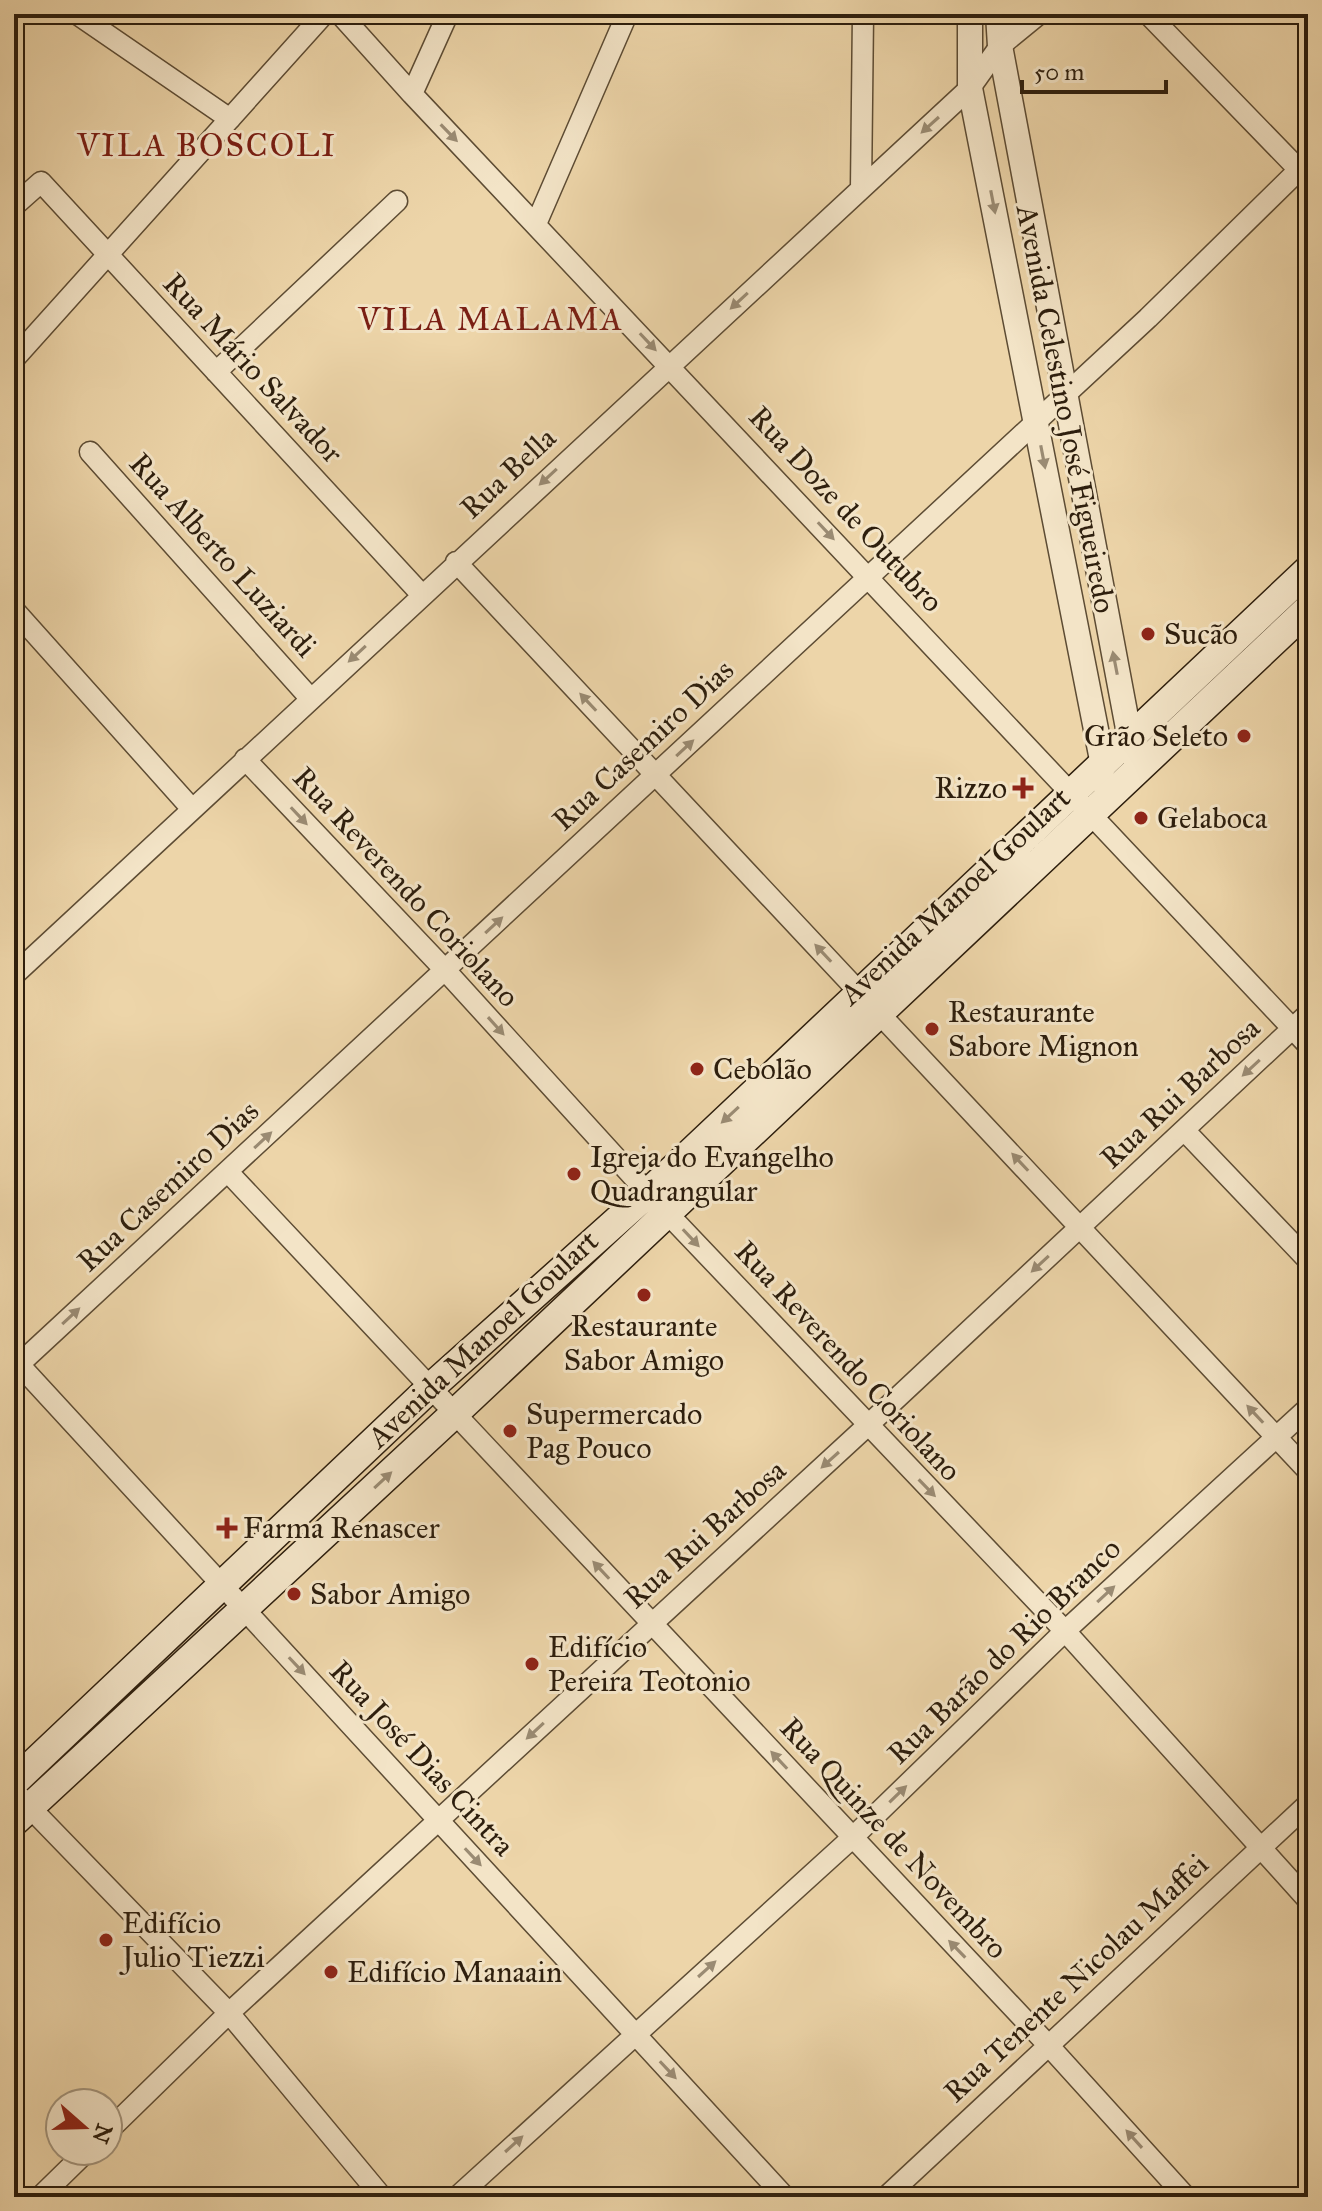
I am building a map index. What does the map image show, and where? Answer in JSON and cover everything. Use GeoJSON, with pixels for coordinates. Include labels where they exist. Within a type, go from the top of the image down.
{"type":"FeatureCollection","features":[{"type":"Feature","properties":{"kind":"main road","name":"Avenida Manoel Goulart"},"geometry":{"type":"LineString","coordinates":[[14,1782],[430,1388],[657,1203],[880,1014],[1082,804],[1103,765],[1308,570]]}},
{"type":"Feature","properties":{"kind":"main road","name":"Avenida Manoel Goulart"},"geometry":{"type":"LineString","coordinates":[[19,1807],[244,1609],[454,1414],[860,992],[1082,804],[1136,771],[1307,612]]}},
{"type":"Feature","properties":{"kind":"street"},"geometry":{"type":"LineString","coordinates":[[77,14],[230,119]]}},
{"type":"Feature","properties":{"kind":"street"},"geometry":{"type":"LineString","coordinates":[[14,359],[324,14]]}},
{"type":"Feature","properties":{"kind":"street","name":"Rua Doze de Outubro"},"geometry":{"type":"LineString","coordinates":[[340,14],[1308,1045]]}},
{"type":"Feature","properties":{"kind":"street"},"geometry":{"type":"LineString","coordinates":[[412,94],[448,14]]}},
{"type":"Feature","properties":{"kind":"street"},"geometry":{"type":"LineString","coordinates":[[536,224],[627,14]]}},
{"type":"Feature","properties":{"kind":"street"},"geometry":{"type":"LineString","coordinates":[[861,188],[863,14]]}},
{"type":"Feature","properties":{"kind":"street","name":"Avenida Celestino José Figueiredo"},"geometry":{"type":"LineString","coordinates":[[970,14],[970,88],[1103,765]]}},
{"type":"Feature","properties":{"kind":"street","name":"Avenida Celestino José Figueiredo"},"geometry":{"type":"LineString","coordinates":[[998,14],[1000,46],[1136,771]]}},
{"type":"Feature","properties":{"kind":"street","name":"Rua Bella"},"geometry":{"type":"LineString","coordinates":[[14,975],[421,594],[970,88],[1000,46],[1039,14]]}},
{"type":"Feature","properties":{"kind":"street"},"geometry":{"type":"LineString","coordinates":[[1148,14],[1305,170]]}},
{"type":"Feature","properties":{"kind":"street","name":"Rua Casemiro Dias"},"geometry":{"type":"LineString","coordinates":[[16,1364],[228,1172],[1305,170]]}},
{"type":"Feature","properties":{"kind":"street","name":"Rua Mário Salvador"},"geometry":{"type":"LineString","coordinates":[[14,206],[41,182],[421,594]]}},
{"type":"Feature","properties":{"kind":"street"},"geometry":{"type":"LineString","coordinates":[[216,372],[397,201]]}},
{"type":"Feature","properties":{"kind":"street","name":"Rua Alberto Luziardi"},"geometry":{"type":"LineString","coordinates":[[90,452],[310,698]]}},
{"type":"Feature","properties":{"kind":"street"},"geometry":{"type":"LineString","coordinates":[[456,562],[1308,1471]]}},
{"type":"Feature","properties":{"kind":"street"},"geometry":{"type":"LineString","coordinates":[[14,610],[192,809]]}},
{"type":"Feature","properties":{"kind":"street","name":"Rua Reverendo Coriolano"},"geometry":{"type":"LineString","coordinates":[[245,759],[445,970],[657,1203],[1065,1631],[1308,1900]]}},
{"type":"Feature","properties":{"kind":"street"},"geometry":{"type":"LineString","coordinates":[[1103,765],[1136,771]]}},
{"type":"Feature","properties":{"kind":"street","name":"Rua Rui Barbosa"},"geometry":{"type":"LineString","coordinates":[[124,2115],[229,2013],[867,1426],[1308,1014]]}},
{"type":"Feature","properties":{"kind":"street"},"geometry":{"type":"LineString","coordinates":[[1184,1130],[1308,1260]]}},
{"type":"Feature","properties":{"kind":"street","name":"Rua Quinze de Novembro"},"geometry":{"type":"LineString","coordinates":[[228,1172],[1049,2046],[1186,2197]]}},
{"type":"Feature","properties":{"kind":"street","name":"Rua José Dias Cintra"},"geometry":{"type":"LineString","coordinates":[[16,1364],[785,2197]]}},
{"type":"Feature","properties":{"kind":"street","name":"Rua Barão do Rio Branco"},"geometry":{"type":"LineString","coordinates":[[457,2197],[852,1838],[1065,1631],[1308,1408]]}},
{"type":"Feature","properties":{"kind":"street","name":"Rua Tenente Nicolau Maffei"},"geometry":{"type":"LineString","coordinates":[[886,2197],[1308,1804]]}},
{"type":"Feature","properties":{"kind":"street"},"geometry":{"type":"LineString","coordinates":[[19,1807],[229,2013],[382,2197]]}},
{"type":"Feature","properties":{"kind":"street"},"geometry":{"type":"LineString","coordinates":[[40,2197],[71,2167]]}},
{"type":"Feature","properties":{"kind":"place","name":"Sucão"},"geometry":{"type":"Point","coordinates":[1148,634]}},
{"type":"Feature","properties":{"kind":"place","name":"Grão Seleto"},"geometry":{"type":"Point","coordinates":[1244,736]}},
{"type":"Feature","properties":{"kind":"place","name":"Rizzo"},"geometry":{"type":"Point","coordinates":[1023,788]}},
{"type":"Feature","properties":{"kind":"place","name":"Gelaboca"},"geometry":{"type":"Point","coordinates":[1141,818]}},
{"type":"Feature","properties":{"kind":"place","name":"Restaurante Sabore Mignon"},"geometry":{"type":"Point","coordinates":[932,1029]}},
{"type":"Feature","properties":{"kind":"place","name":"Cebolão"},"geometry":{"type":"Point","coordinates":[697,1069]}},
{"type":"Feature","properties":{"kind":"place","name":"Igreja do Evangelho Quadrangular"},"geometry":{"type":"Point","coordinates":[574,1174]}},
{"type":"Feature","properties":{"kind":"place","name":"Restaurante Sabor Amigo"},"geometry":{"type":"Point","coordinates":[644,1295]}},
{"type":"Feature","properties":{"kind":"place","name":"Supermercado Pag Pouco"},"geometry":{"type":"Point","coordinates":[510,1431]}},
{"type":"Feature","properties":{"kind":"place","name":"Farma Renascer"},"geometry":{"type":"Point","coordinates":[227,1528]}},
{"type":"Feature","properties":{"kind":"place","name":"Sabor Amigo"},"geometry":{"type":"Point","coordinates":[294,1594]}},
{"type":"Feature","properties":{"kind":"place","name":"Edifício Pereira Teotonio"},"geometry":{"type":"Point","coordinates":[532,1664]}},
{"type":"Feature","properties":{"kind":"place","name":"Edifício Julio Tiezzi"},"geometry":{"type":"Point","coordinates":[106,1940]}},
{"type":"Feature","properties":{"kind":"place","name":"Edifício Manaain"},"geometry":{"type":"Point","coordinates":[331,1972]}},
{"type":"Feature","properties":{"kind":"district","name":"VILA BOSCOLI"},"geometry":{"type":"Point","coordinates":[207,145]}},
{"type":"Feature","properties":{"kind":"district","name":"VILA MALAMA"},"geometry":{"type":"Point","coordinates":[491,319]}}]}
